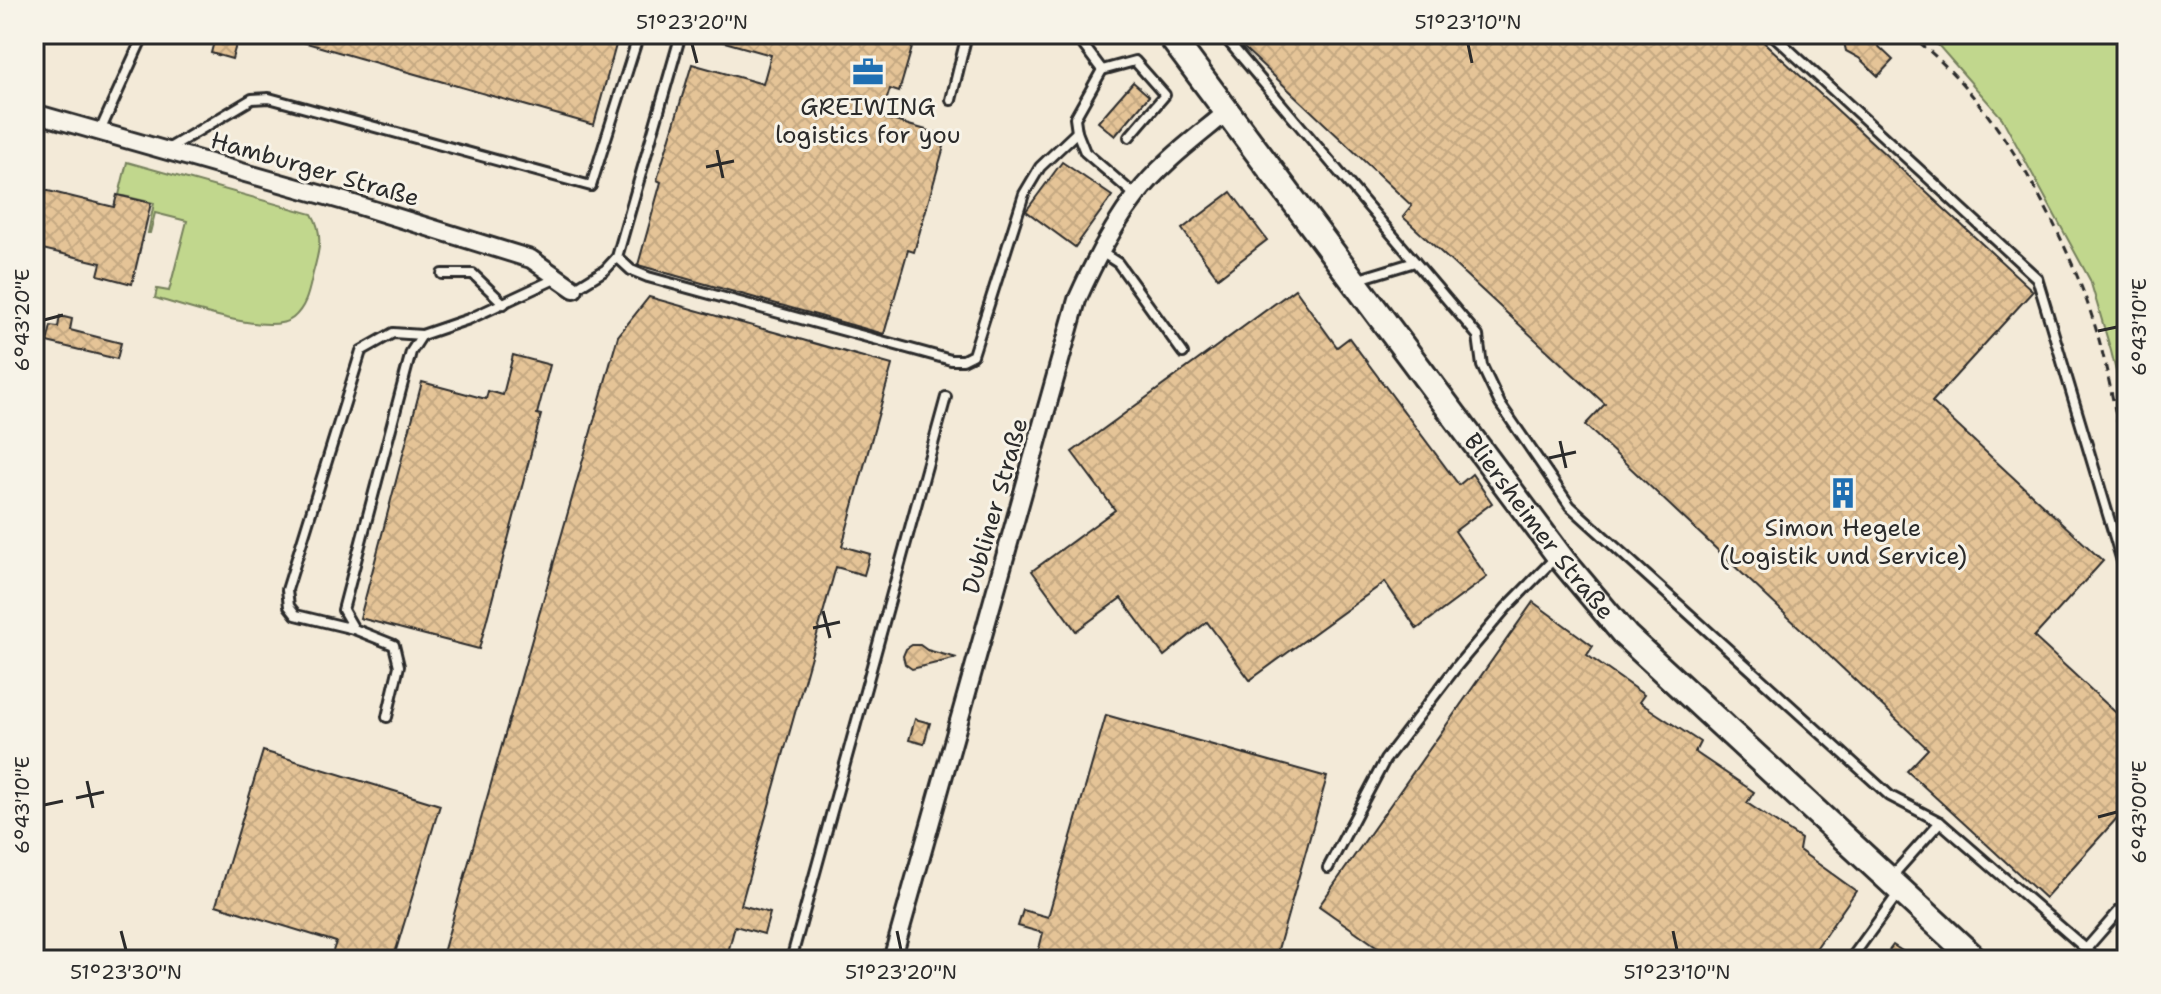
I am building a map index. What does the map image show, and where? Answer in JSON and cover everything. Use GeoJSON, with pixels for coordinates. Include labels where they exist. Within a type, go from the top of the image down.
{"type":"FeatureCollection","features":[{"type":"Feature","properties":{"kind":"street","name":"Bliersheimer Straße"},"geometry":{"type":"LineString","coordinates":[[1169,34],[1559,555],[1626,636],[1976,960]]}},
{"type":"Feature","properties":{"kind":"street","name":"Dubliner Straße"},"geometry":{"type":"LineString","coordinates":[[892,960],[1077,300],[1101,252],[1136,196],[1169,160],[1228,111]]}},
{"type":"Feature","properties":{"kind":"street","name":"Hamburger Straße"},"geometry":{"type":"LineString","coordinates":[[34,113],[344,201],[531,259],[574,289]]}},
{"type":"Feature","properties":{"kind":"lane"},"geometry":{"type":"LineString","coordinates":[[99,132],[144,34]]}},
{"type":"Feature","properties":{"kind":"lane"},"geometry":{"type":"LineString","coordinates":[[165,151],[252,99],[269,98],[591,186],[639,34]]}},
{"type":"Feature","properties":{"kind":"lane"},"geometry":{"type":"LineString","coordinates":[[574,289],[605,270],[617,257],[681,34]]}},
{"type":"Feature","properties":{"kind":"lane"},"geometry":{"type":"LineString","coordinates":[[951,100],[967,34]]}},
{"type":"Feature","properties":{"kind":"lane"},"geometry":{"type":"LineString","coordinates":[[1075,34],[1102,70]]}},
{"type":"Feature","properties":{"kind":"lane"},"geometry":{"type":"LineString","coordinates":[[1222,34],[1478,336],[1482,366],[1500,404],[1570,506],[1890,796],[1940,822],[2099,960]]}},
{"type":"Feature","properties":{"kind":"lane"},"geometry":{"type":"LineString","coordinates":[[1772,34],[2037,278],[2127,578]]}},
{"type":"Feature","properties":{"kind":"lane"},"geometry":{"type":"LineString","coordinates":[[1129,137],[1165,95],[1135,61],[1102,70],[1075,118],[1085,152],[1136,196]]}},
{"type":"Feature","properties":{"kind":"lane"},"geometry":{"type":"LineString","coordinates":[[617,257],[631,270],[648,277],[951,360],[963,360],[973,355],[1024,194],[1040,167],[1077,132]]}},
{"type":"Feature","properties":{"kind":"lane"},"geometry":{"type":"LineString","coordinates":[[1101,252],[1118,263],[1183,353]]}},
{"type":"Feature","properties":{"kind":"lane"},"geometry":{"type":"LineString","coordinates":[[1354,281],[1415,262]]}},
{"type":"Feature","properties":{"kind":"lane"},"geometry":{"type":"LineString","coordinates":[[442,274],[473,274],[504,304]]}},
{"type":"Feature","properties":{"kind":"lane"},"geometry":{"type":"LineString","coordinates":[[387,717],[399,666],[394,645],[354,629],[296,615],[289,606],[287,590],[361,351],[393,333],[422,335],[504,304],[558,278]]}},
{"type":"Feature","properties":{"kind":"lane"},"geometry":{"type":"LineString","coordinates":[[354,629],[343,610],[411,352],[422,335]]}},
{"type":"Feature","properties":{"kind":"lane"},"geometry":{"type":"LineString","coordinates":[[791,960],[946,397]]}},
{"type":"Feature","properties":{"kind":"lane"},"geometry":{"type":"LineString","coordinates":[[1328,868],[1385,760],[1506,608],[1559,555]]}},
{"type":"Feature","properties":{"kind":"lane"},"geometry":{"type":"LineString","coordinates":[[1850,960],[1895,885],[1940,822]]}},
{"type":"Feature","properties":{"kind":"lane"},"geometry":{"type":"LineString","coordinates":[[2086,949],[2127,902]]}},
{"type":"Feature","properties":{"kind":"path"},"geometry":{"type":"LineString","coordinates":[[1908,34],[1933,52],[1973,94],[2003,137],[2067,252],[2098,337],[2127,468]]}},
{"type":"Feature","properties":{"kind":"green space"},"geometry":{"type":"Polygon","coordinates":[[[1919,34],[2127,34],[2127,417],[2090,280],[2002,118],[1939,46],[1919,34]]]}},
{"type":"Feature","properties":{"kind":"green space"},"geometry":{"type":"Polygon","coordinates":[[[127,162],[312,214],[318,229],[318,250],[307,297],[298,313],[282,323],[266,324],[205,313],[155,298],[157,289],[169,291],[187,221],[155,213],[148,233],[154,203],[119,195],[127,162]]]}},
{"type":"Feature","properties":{"kind":"building"},"geometry":{"type":"Polygon","coordinates":[[[216,34],[239,34],[232,59],[211,53],[216,34]]]}},
{"type":"Feature","properties":{"kind":"building"},"geometry":{"type":"Polygon","coordinates":[[[289,34],[619,34],[594,125],[289,38],[289,34]]]}},
{"type":"Feature","properties":{"kind":"building"},"geometry":{"type":"Polygon","coordinates":[[[710,34],[916,34],[899,92],[890,89],[881,117],[947,136],[914,252],[908,250],[884,334],[638,265],[661,182],[657,180],[692,64],[763,84],[771,55],[710,38],[710,34]]]}},
{"type":"Feature","properties":{"kind":"building","name":"Simon Hegele (Logistik und Service)"},"geometry":{"type":"Polygon","coordinates":[[[1253,34],[1755,34],[2033,291],[1932,402],[2103,561],[2034,637],[2127,723],[2127,807],[2045,898],[1907,771],[1928,749],[1585,425],[1605,404],[1403,217],[1412,206],[1242,46],[1253,34]]]}},
{"type":"Feature","properties":{"kind":"building"},"geometry":{"type":"Polygon","coordinates":[[[1847,34],[1871,34],[1874,42],[1893,60],[1878,76],[1859,58],[1846,51],[1844,42],[1847,34]]]}},
{"type":"Feature","properties":{"kind":"building"},"geometry":{"type":"Polygon","coordinates":[[[1133,82],[1149,96],[1115,136],[1098,122],[1133,82]]]}},
{"type":"Feature","properties":{"kind":"building"},"geometry":{"type":"Polygon","coordinates":[[[1062,162],[1112,196],[1075,247],[1026,211],[1062,162]]]}},
{"type":"Feature","properties":{"kind":"building"},"geometry":{"type":"Polygon","coordinates":[[[40,189],[114,207],[117,195],[151,203],[132,284],[98,275],[101,263],[34,247],[34,219],[40,189]]]}},
{"type":"Feature","properties":{"kind":"building"},"geometry":{"type":"Polygon","coordinates":[[[1231,192],[1267,240],[1218,278],[1182,229],[1231,192]]]}},
{"type":"Feature","properties":{"kind":"building"},"geometry":{"type":"Polygon","coordinates":[[[1295,289],[1337,347],[1349,338],[1459,485],[1472,474],[1492,503],[1455,531],[1487,577],[1417,629],[1385,582],[1250,680],[1207,622],[1164,656],[1121,598],[1076,631],[1032,571],[1115,510],[1072,452],[1295,289]]]}},
{"type":"Feature","properties":{"kind":"building"},"geometry":{"type":"Polygon","coordinates":[[[649,297],[892,365],[842,546],[870,554],[864,575],[836,567],[741,905],[770,913],[764,934],[735,926],[726,960],[441,960],[618,336],[649,297]]]}},
{"type":"Feature","properties":{"kind":"building"},"geometry":{"type":"Polygon","coordinates":[[[60,316],[72,319],[70,330],[121,343],[117,359],[47,342],[51,326],[58,327],[60,316]]]}},
{"type":"Feature","properties":{"kind":"building"},"geometry":{"type":"Polygon","coordinates":[[[513,355],[550,365],[537,414],[541,415],[479,649],[360,618],[422,382],[486,399],[488,391],[503,395],[513,355]]]}},
{"type":"Feature","properties":{"kind":"building"},"geometry":{"type":"Polygon","coordinates":[[[1533,602],[1593,646],[1587,655],[1644,695],[1639,702],[1700,742],[1695,752],[1754,792],[1747,803],[1801,839],[1799,850],[1856,891],[1808,960],[1396,960],[1319,906],[1533,602]]]}},
{"type":"Feature","properties":{"kind":"building"},"geometry":{"type":"Polygon","coordinates":[[[912,645],[957,658],[912,669],[905,664],[903,656],[912,645]]]}},
{"type":"Feature","properties":{"kind":"building"},"geometry":{"type":"Polygon","coordinates":[[[1106,715],[1327,777],[1275,960],[1036,960],[1043,933],[1018,926],[1023,910],[1048,917],[1106,715]]]}},
{"type":"Feature","properties":{"kind":"building"},"geometry":{"type":"Polygon","coordinates":[[[915,719],[930,723],[924,744],[909,740],[915,719]]]}},
{"type":"Feature","properties":{"kind":"building"},"geometry":{"type":"Polygon","coordinates":[[[263,751],[440,805],[393,960],[330,960],[336,942],[216,905],[263,751]]]}},
{"type":"Feature","properties":{"kind":"building"},"geometry":{"type":"Polygon","coordinates":[[[1893,945],[1916,960],[1882,960],[1893,945]]]}},
{"type":"Feature","properties":{"kind":"place","name":"GREIWING logistics for you"},"geometry":{"type":"Point","coordinates":[868,72]}},
{"type":"Feature","properties":{"kind":"place","name":"Simon Hegele (Logistik und Service)"},"geometry":{"type":"Point","coordinates":[1843,493]}}]}
